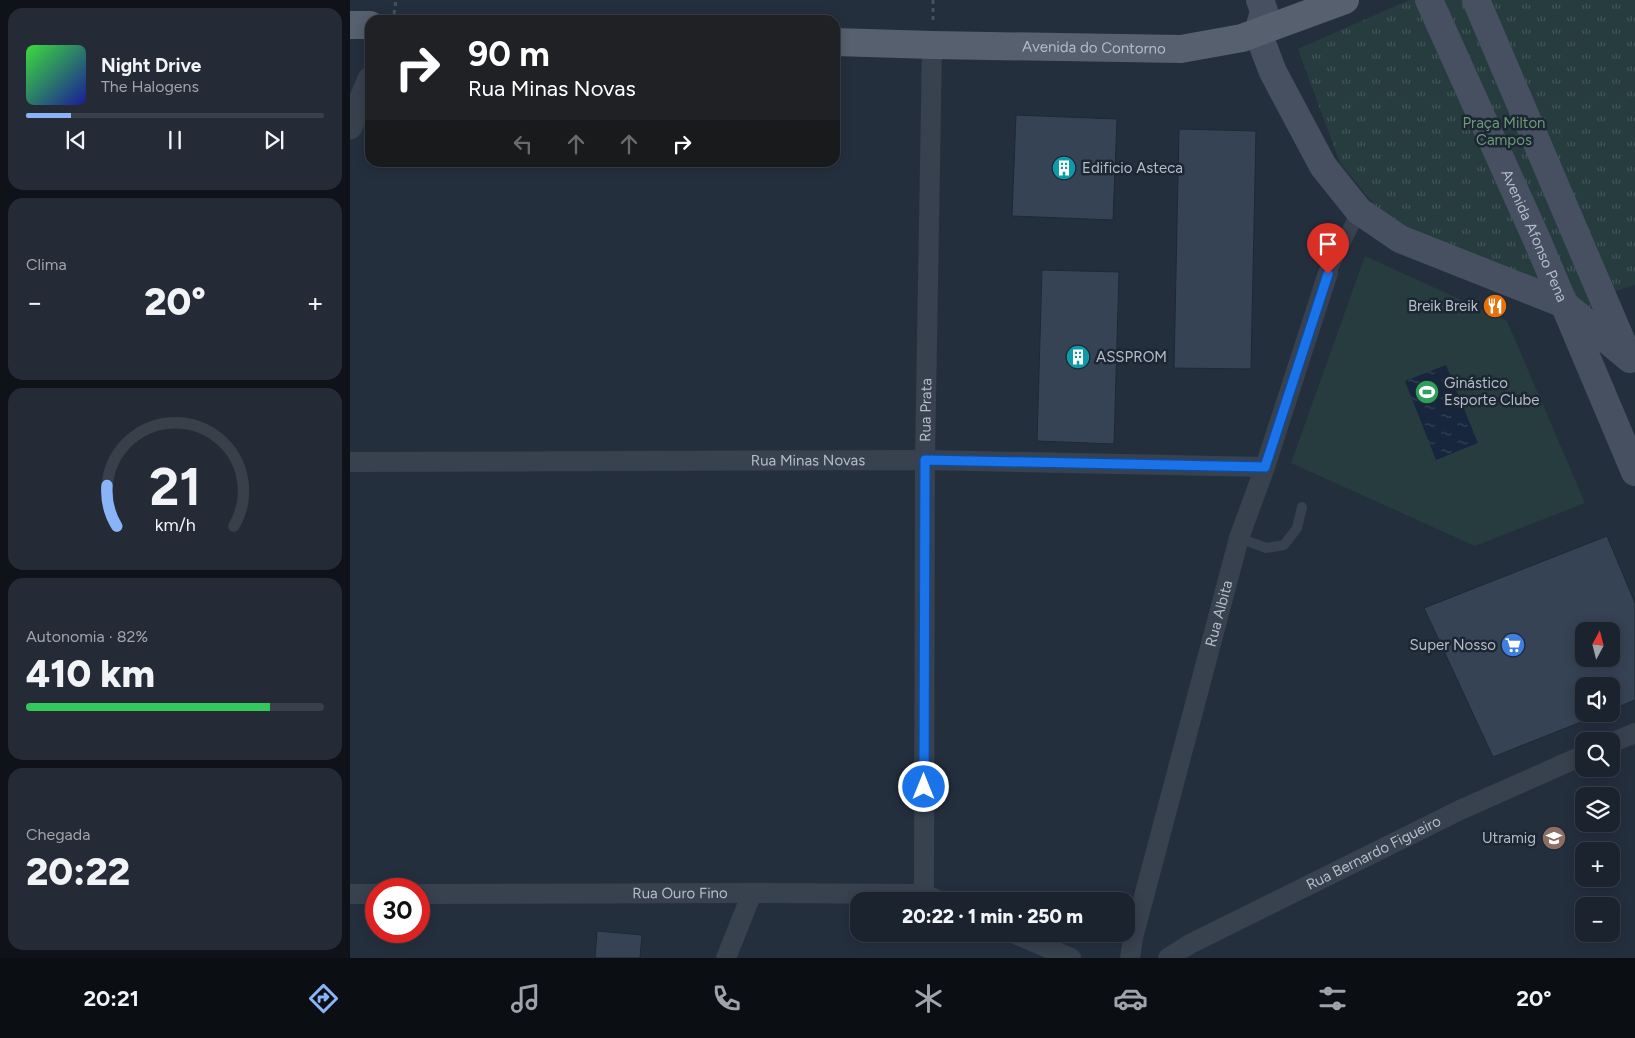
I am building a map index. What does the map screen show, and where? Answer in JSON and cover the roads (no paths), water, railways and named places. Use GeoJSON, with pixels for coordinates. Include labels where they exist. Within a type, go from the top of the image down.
{"type":"FeatureCollection","features":[{"type":"Feature","properties":{"kind":"main road"},"geometry":{"type":"LineString","coordinates":[[1260,0],[1264,11],[1258,33],[1273,72],[1323,166],[1359,211],[1400,239],[1564,304],[1632,365]]}},
{"type":"Feature","properties":{"kind":"main road","name":"Avenida do Contorno"},"geometry":{"type":"LineString","coordinates":[[840,42],[1181,49],[1242,38],[1345,0]]}},
{"type":"Feature","properties":{"kind":"main road","name":"Avenida Afonso Pena"},"geometry":{"type":"LineString","coordinates":[[1429,0],[1537,240],[1635,472]]}},
{"type":"Feature","properties":{"kind":"main road"},"geometry":{"type":"LineString","coordinates":[[1476,0],[1632,365]]}},
{"type":"Feature","properties":{"kind":"main road"},"geometry":{"type":"LineString","coordinates":[[350,25],[365,25]]}},
{"type":"Feature","properties":{"kind":"street","name":"Rua Prata"},"geometry":{"type":"LineString","coordinates":[[932,45],[925,460],[932,892]]}},
{"type":"Feature","properties":{"kind":"street"},"geometry":{"type":"LineString","coordinates":[[350,128],[365,91]]}},
{"type":"Feature","properties":{"kind":"street"},"geometry":{"type":"LineString","coordinates":[[1328,274],[1359,211]]}},
{"type":"Feature","properties":{"kind":"street","name":"Rua Albita"},"geometry":{"type":"LineString","coordinates":[[1130,958],[1133,938],[1239,538],[1265,467],[1328,274]]}},
{"type":"Feature","properties":{"kind":"street","name":"Rua Minas Novas"},"geometry":{"type":"LineString","coordinates":[[350,462],[925,460],[1265,467]]}},
{"type":"Feature","properties":{"kind":"street"},"geometry":{"type":"LineString","coordinates":[[1620,739],[1635,732]]}},
{"type":"Feature","properties":{"kind":"street","name":"Rua Bernardo Figueiro"},"geometry":{"type":"LineString","coordinates":[[1168,958],[1190,944],[1460,810],[1575,759]]}},
{"type":"Feature","properties":{"kind":"street"},"geometry":{"type":"LineString","coordinates":[[726,958],[752,893]]}},
{"type":"Feature","properties":{"kind":"street","name":"Rua Ouro Fino"},"geometry":{"type":"LineString","coordinates":[[430,894],[752,893],[850,896]]}},
{"type":"Feature","properties":{"kind":"street"},"geometry":{"type":"LineString","coordinates":[[350,894],[365,894]]}},
{"type":"Feature","properties":{"kind":"street"},"geometry":{"type":"LineString","coordinates":[[1034,942],[1071,958]]}},
{"type":"Feature","properties":{"kind":"lane"},"geometry":{"type":"LineString","coordinates":[[1239,538],[1266,548],[1284,544],[1297,528],[1302,507]]}},
{"type":"Feature","properties":{"kind":"water"},"geometry":{"type":"Polygon","coordinates":[[[1446,365],[1478,443],[1436,460],[1405,381],[1446,365]]]}},
{"type":"Feature","properties":{"kind":"place","name":"Edificio Asteca"},"geometry":{"type":"Point","coordinates":[1064,168]}},
{"type":"Feature","properties":{"kind":"place","name":"Breik Breik"},"geometry":{"type":"Point","coordinates":[1495,306]}},
{"type":"Feature","properties":{"kind":"place","name":"ASSPROM"},"geometry":{"type":"Point","coordinates":[1078,357]}},
{"type":"Feature","properties":{"kind":"place","name":"Ginástico Esporte Clube"},"geometry":{"type":"Point","coordinates":[1427,392]}},
{"type":"Feature","properties":{"kind":"place","name":"Super Nosso"},"geometry":{"type":"Point","coordinates":[1513,645]}},
{"type":"Feature","properties":{"kind":"place","name":"Utramig"},"geometry":{"type":"Point","coordinates":[1554,838]}},
{"type":"Feature","properties":{"kind":"park label","name":"Praça Milton Campos"},"geometry":{"type":"Point","coordinates":[1504,132]}}]}
